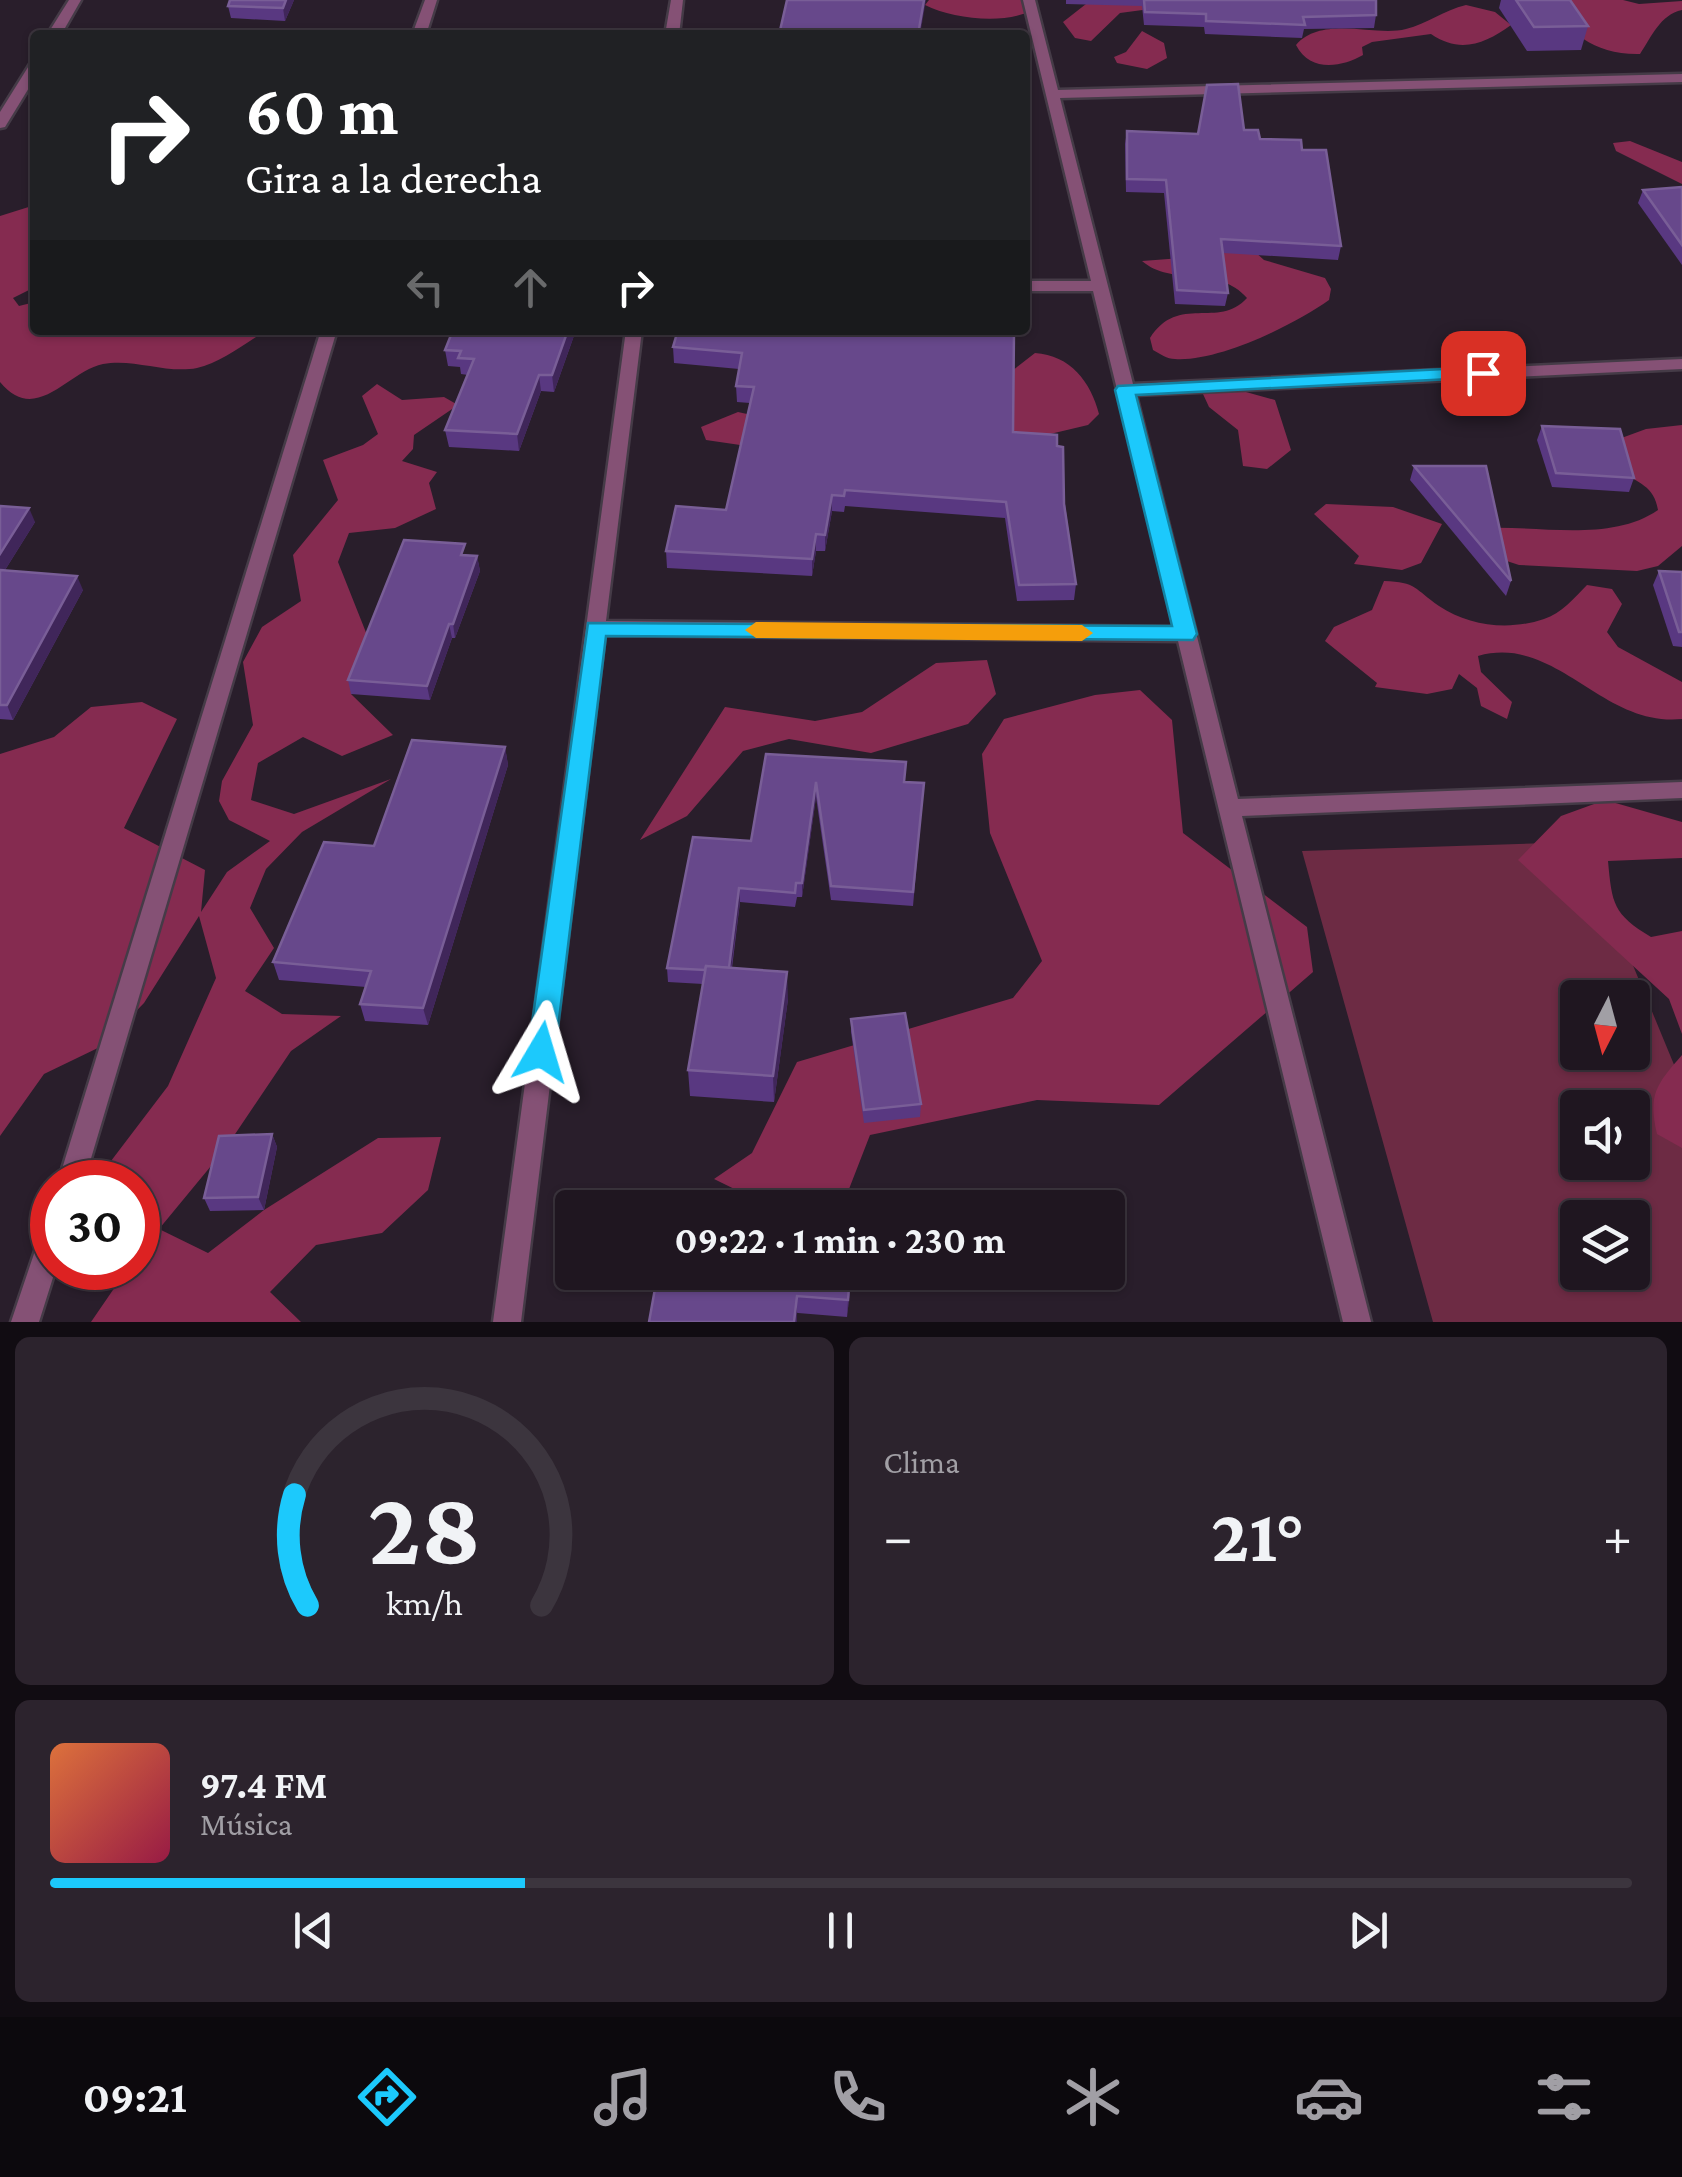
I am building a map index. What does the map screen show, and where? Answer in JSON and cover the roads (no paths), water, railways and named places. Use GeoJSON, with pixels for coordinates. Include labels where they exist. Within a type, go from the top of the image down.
{"type":"FeatureCollection","features":[{"type":"Feature","properties":{"kind":"street"},"geometry":{"type":"LineString","coordinates":[[57,30],[75,0]]}},
{"type":"Feature","properties":{"kind":"street"},"geometry":{"type":"LineString","coordinates":[[421,30],[431,0]]}},
{"type":"Feature","properties":{"kind":"street"},"geometry":{"type":"LineString","coordinates":[[673,30],[677,0]]}},
{"type":"Feature","properties":{"kind":"street"},"geometry":{"type":"LineString","coordinates":[[1029,0],[1032,47],[1051,94],[1357,1322]]}},
{"type":"Feature","properties":{"kind":"street"},"geometry":{"type":"LineString","coordinates":[[0,124],[30,75]]}},
{"type":"Feature","properties":{"kind":"street"},"geometry":{"type":"LineString","coordinates":[[1051,94],[1682,78]]}},
{"type":"Feature","properties":{"kind":"street"},"geometry":{"type":"LineString","coordinates":[[1030,286],[1098,286]]}},
{"type":"Feature","properties":{"kind":"street"},"geometry":{"type":"LineString","coordinates":[[78,1160],[327,335]]}},
{"type":"Feature","properties":{"kind":"street"},"geometry":{"type":"LineString","coordinates":[[507,1322],[633,335]]}},
{"type":"Feature","properties":{"kind":"street"},"geometry":{"type":"LineString","coordinates":[[1125,390],[1682,364]]}},
{"type":"Feature","properties":{"kind":"street"},"geometry":{"type":"LineString","coordinates":[[596,628],[1186,634]]}},
{"type":"Feature","properties":{"kind":"street"},"geometry":{"type":"LineString","coordinates":[[1229,808],[1682,790]]}},
{"type":"Feature","properties":{"kind":"street"},"geometry":{"type":"LineString","coordinates":[[25,1322],[35,1290]]}}]}
